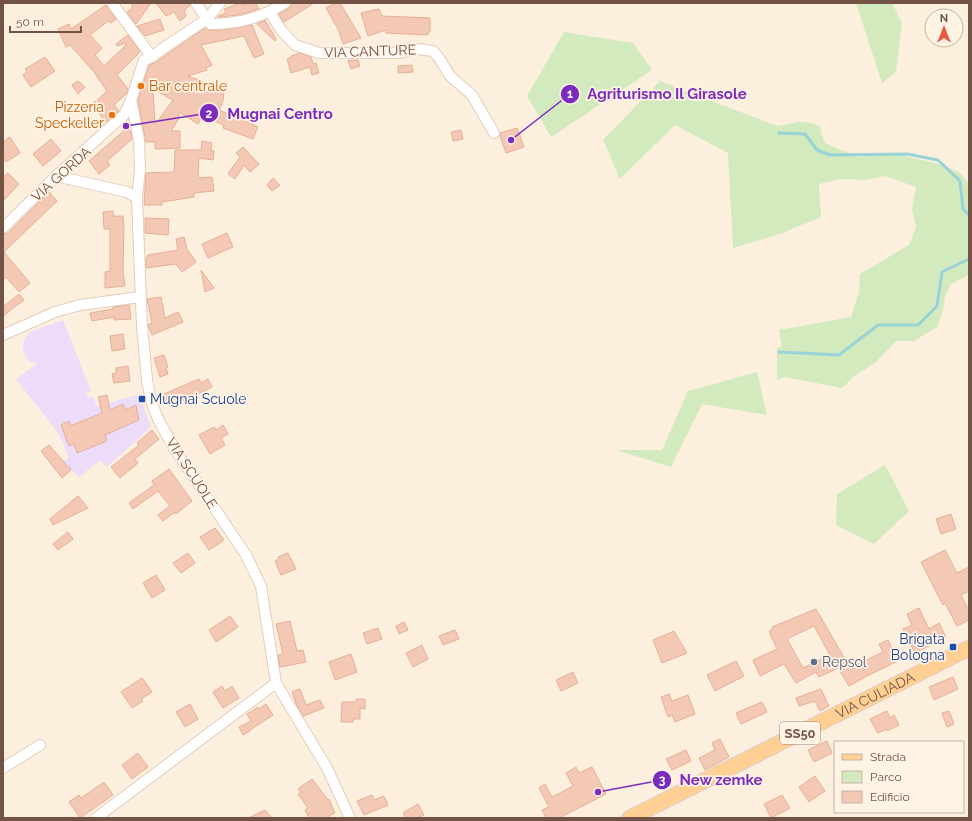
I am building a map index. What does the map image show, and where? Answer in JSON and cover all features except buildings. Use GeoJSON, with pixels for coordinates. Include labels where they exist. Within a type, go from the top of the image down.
{"type":"FeatureCollection","features":[{"type":"Feature","properties":{"kind":"main road","name":"VIA CULIADA"},"geometry":{"type":"LineString","coordinates":[[630,818],[969,648]]}},
{"type":"Feature","properties":{"kind":"street"},"geometry":{"type":"LineString","coordinates":[[112,3],[152,57]]}},
{"type":"Feature","properties":{"kind":"street"},"geometry":{"type":"LineString","coordinates":[[196,3],[210,24],[248,20],[270,12],[285,3]]}},
{"type":"Feature","properties":{"kind":"street"},"geometry":{"type":"LineString","coordinates":[[131,100],[144,60],[152,57],[207,19],[220,3]]}},
{"type":"Feature","properties":{"kind":"street","name":"VIA CANTURE"},"geometry":{"type":"LineString","coordinates":[[270,12],[281,30],[294,45],[319,53],[398,53],[417,49],[433,51],[450,76],[472,95],[494,133]]}},
{"type":"Feature","properties":{"kind":"street","name":"VIA GORDA"},"geometry":{"type":"LineString","coordinates":[[3,228],[56,176],[124,115],[131,100]]}},
{"type":"Feature","properties":{"kind":"street","name":"VIA SCUOLE"},"geometry":{"type":"LineString","coordinates":[[131,100],[139,140],[140,169],[137,198],[140,297],[147,380],[151,400],[158,419],[174,448],[246,555],[261,586],[276,683],[327,768],[350,818]]}},
{"type":"Feature","properties":{"kind":"street"},"geometry":{"type":"LineString","coordinates":[[56,176],[127,192],[137,198]]}},
{"type":"Feature","properties":{"kind":"street"},"geometry":{"type":"LineString","coordinates":[[3,335],[55,312],[80,305],[140,297]]}},
{"type":"Feature","properties":{"kind":"street"},"geometry":{"type":"LineString","coordinates":[[96,818],[276,683]]}},
{"type":"Feature","properties":{"kind":"street"},"geometry":{"type":"LineString","coordinates":[[3,768],[40,745]]}},
{"type":"Feature","properties":{"kind":"shaded area"},"geometry":{"type":"Polygon","coordinates":[[[63,320],[91,391],[86,393],[89,398],[93,396],[97,407],[139,394],[151,427],[107,467],[100,460],[79,477],[63,461],[69,458],[59,434],[16,379],[38,363],[31,363],[27,359],[23,350],[25,338],[32,331],[63,320]]]}},
{"type":"Feature","properties":{"kind":"green space"},"geometry":{"type":"Polygon","coordinates":[[[856,3],[892,3],[902,23],[896,72],[882,83],[856,3]]]}},
{"type":"Feature","properties":{"kind":"green space"},"geometry":{"type":"Polygon","coordinates":[[[564,32],[633,43],[652,70],[551,137],[527,96],[564,32]]]}},
{"type":"Feature","properties":{"kind":"green space"},"geometry":{"type":"Polygon","coordinates":[[[660,81],[777,126],[808,122],[820,126],[825,143],[857,157],[889,153],[936,163],[959,172],[969,183],[969,275],[951,284],[945,296],[943,311],[937,327],[914,341],[896,341],[875,363],[853,377],[842,388],[785,377],[777,380],[777,348],[782,347],[779,330],[851,317],[859,292],[860,274],[909,245],[916,227],[912,209],[916,187],[885,176],[865,180],[841,179],[819,184],[821,217],[777,235],[733,248],[728,153],[675,125],[620,179],[603,140],[660,81]]]}},
{"type":"Feature","properties":{"kind":"green space"},"geometry":{"type":"Polygon","coordinates":[[[757,372],[767,415],[702,404],[671,467],[616,450],[662,450],[688,391],[757,372]]]}},
{"type":"Feature","properties":{"kind":"green space"},"geometry":{"type":"Polygon","coordinates":[[[885,465],[909,511],[874,544],[836,525],[837,494],[885,465]]]}},
{"type":"Feature","properties":{"kind":"waterway"},"geometry":{"type":"LineString","coordinates":[[779,133],[805,134],[817,150],[830,155],[907,154],[938,160],[960,181],[963,209],[969,215]]}},
{"type":"Feature","properties":{"kind":"waterway"},"geometry":{"type":"LineString","coordinates":[[779,352],[839,355],[878,325],[918,325],[937,306],[942,272],[969,259]]}},
{"type":"Feature","properties":{"kind":"place","name":"Bar centrale"},"geometry":{"type":"Point","coordinates":[141,86]}},
{"type":"Feature","properties":{"kind":"place","name":"Pizzeria Speckeller"},"geometry":{"type":"Point","coordinates":[112,115]}},
{"type":"Feature","properties":{"kind":"place","name":"Mugnai Centro"},"geometry":{"type":"Point","coordinates":[126,126]}},
{"type":"Feature","properties":{"kind":"place","name":"Agriturismo Il Girasole"},"geometry":{"type":"Point","coordinates":[511,140]}},
{"type":"Feature","properties":{"kind":"place","name":"Mugnai Scuole"},"geometry":{"type":"Point","coordinates":[142,399]}},
{"type":"Feature","properties":{"kind":"place","name":"Brigata Bologna"},"geometry":{"type":"Point","coordinates":[953,647]}},
{"type":"Feature","properties":{"kind":"place","name":"Repsol"},"geometry":{"type":"Point","coordinates":[814,662]}},
{"type":"Feature","properties":{"kind":"place","name":"New zemke"},"geometry":{"type":"Point","coordinates":[598,792]}}]}
